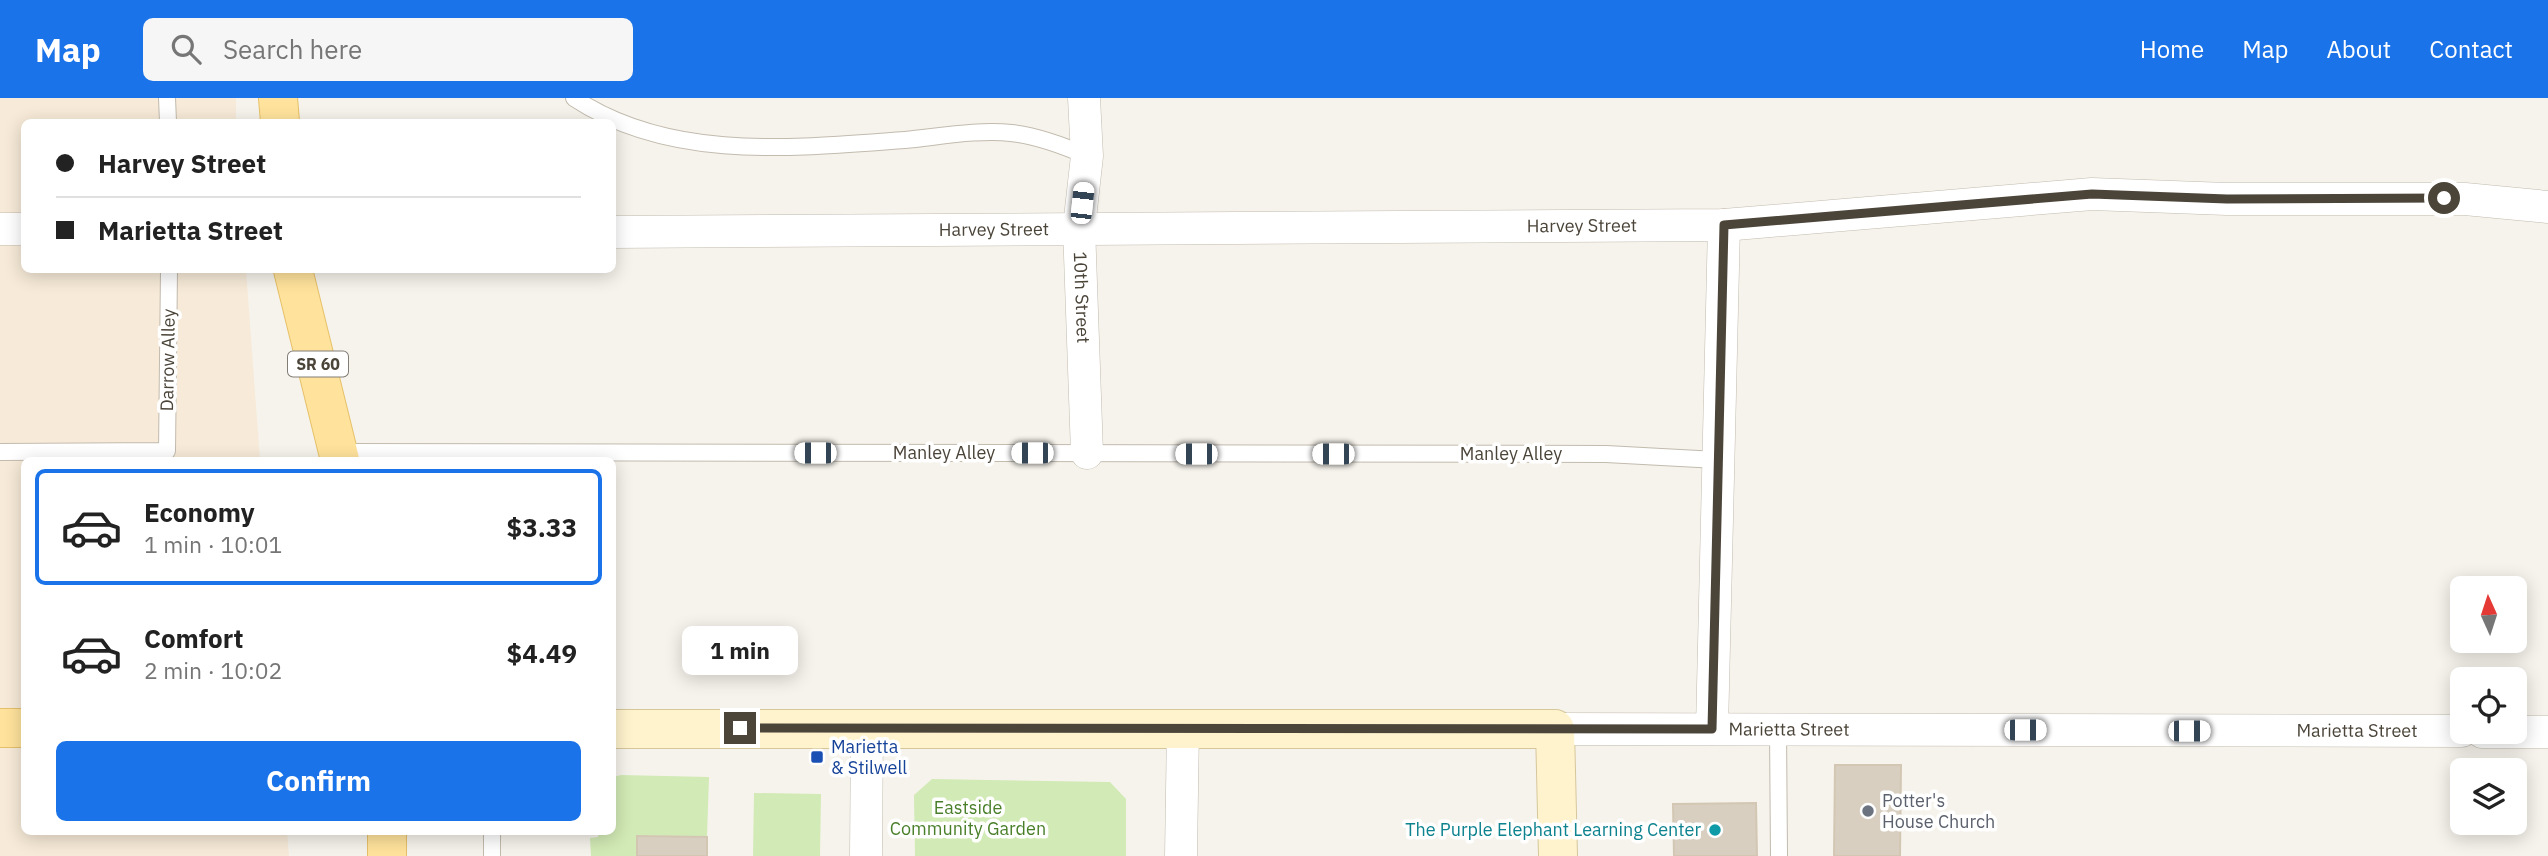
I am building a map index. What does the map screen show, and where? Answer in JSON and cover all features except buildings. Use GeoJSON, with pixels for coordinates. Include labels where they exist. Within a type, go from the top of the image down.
{"type":"FeatureCollection","features":[{"type":"Feature","properties":{"kind":"main road"},"geometry":{"type":"LineString","coordinates":[[278,98],[280,119]]}},
{"type":"Feature","properties":{"kind":"main road","name":"SR 60"},"geometry":{"type":"LineString","coordinates":[[294,273],[339,456]]}},
{"type":"Feature","properties":{"kind":"main road"},"geometry":{"type":"LineString","coordinates":[[0,728],[21,728]]}},
{"type":"Feature","properties":{"kind":"main road","name":"Marietta Street"},"geometry":{"type":"LineString","coordinates":[[616,729],[1555,729]]}},
{"type":"Feature","properties":{"kind":"main road"},"geometry":{"type":"LineString","coordinates":[[1555,729],[1558,856]]}},
{"type":"Feature","properties":{"kind":"main road"},"geometry":{"type":"LineString","coordinates":[[387,835],[387,856]]}},
{"type":"Feature","properties":{"kind":"street","name":"10th Street"},"geometry":{"type":"LineString","coordinates":[[1084,98],[1087,156],[1079,227],[1087,453]]}},
{"type":"Feature","properties":{"kind":"street","name":"Harvey Street"},"geometry":{"type":"LineString","coordinates":[[616,232],[1724,225],[2092,194],[2227,199],[2453,198],[2548,207]]}},
{"type":"Feature","properties":{"kind":"street"},"geometry":{"type":"LineString","coordinates":[[1712,729],[1724,225]]}},
{"type":"Feature","properties":{"kind":"street"},"geometry":{"type":"LineString","coordinates":[[0,229],[21,229]]}},
{"type":"Feature","properties":{"kind":"street"},"geometry":{"type":"LineString","coordinates":[[866,856],[867,727]]}},
{"type":"Feature","properties":{"kind":"street"},"geometry":{"type":"LineString","coordinates":[[1181,856],[1183,728]]}},
{"type":"Feature","properties":{"kind":"street","name":"Marietta Street"},"geometry":{"type":"LineString","coordinates":[[1555,729],[2450,732]]}},
{"type":"Feature","properties":{"kind":"street"},"geometry":{"type":"LineString","coordinates":[[2527,732],[2548,732]]}},
{"type":"Feature","properties":{"kind":"lane"},"geometry":{"type":"LineString","coordinates":[[167,98],[168,119]]}},
{"type":"Feature","properties":{"kind":"lane"},"geometry":{"type":"LineString","coordinates":[[574,98],[611,119]]}},
{"type":"Feature","properties":{"kind":"lane"},"geometry":{"type":"LineString","coordinates":[[616,121],[631,128],[682,141],[736,146],[786,146],[1009,132],[1050,140],[1087,156]]}},
{"type":"Feature","properties":{"kind":"lane","name":"Darrow Alley"},"geometry":{"type":"LineString","coordinates":[[0,452],[167,451],[169,273]]}},
{"type":"Feature","properties":{"kind":"lane","name":"Manley Alley"},"geometry":{"type":"LineString","coordinates":[[339,456],[1606,454],[1717,460]]}},
{"type":"Feature","properties":{"kind":"lane"},"geometry":{"type":"LineString","coordinates":[[1779,729],[1779,856]]}},
{"type":"Feature","properties":{"kind":"lane"},"geometry":{"type":"LineString","coordinates":[[492,835],[492,856]]}},
{"type":"Feature","properties":{"kind":"shaded area"},"geometry":{"type":"Polygon","coordinates":[[[0,98],[236,98],[236,119],[21,119],[21,273],[246,273],[260,457],[21,457],[21,835],[287,835],[289,856],[0,856],[0,98]]]}},
{"type":"Feature","properties":{"kind":"green space"},"geometry":{"type":"Polygon","coordinates":[[[616,776],[709,777],[707,837],[638,836],[637,856],[591,856],[590,838],[616,835],[616,776]]]}},
{"type":"Feature","properties":{"kind":"green space","name":"Eastside Community Garden"},"geometry":{"type":"Polygon","coordinates":[[[932,779],[1110,782],[1126,799],[1126,856],[915,856],[914,795],[932,779]]]}},
{"type":"Feature","properties":{"kind":"green space"},"geometry":{"type":"Polygon","coordinates":[[[754,793],[821,794],[820,856],[753,856],[754,793]]]}},
{"type":"Feature","properties":{"kind":"place","name":"Marietta & Stilwell"},"geometry":{"type":"Point","coordinates":[817,757]}},
{"type":"Feature","properties":{"kind":"place","name":"Potter's House Church"},"geometry":{"type":"Point","coordinates":[1868,811]}},
{"type":"Feature","properties":{"kind":"place","name":"The Purple Elephant Learning Center"},"geometry":{"type":"Point","coordinates":[1715,830]}},
{"type":"Feature","properties":{"kind":"route"},"geometry":{"type":"LineString","coordinates":[[740,728],[1712,729],[1724,225],[2092,194],[2227,199],[2444,198]]}}]}
